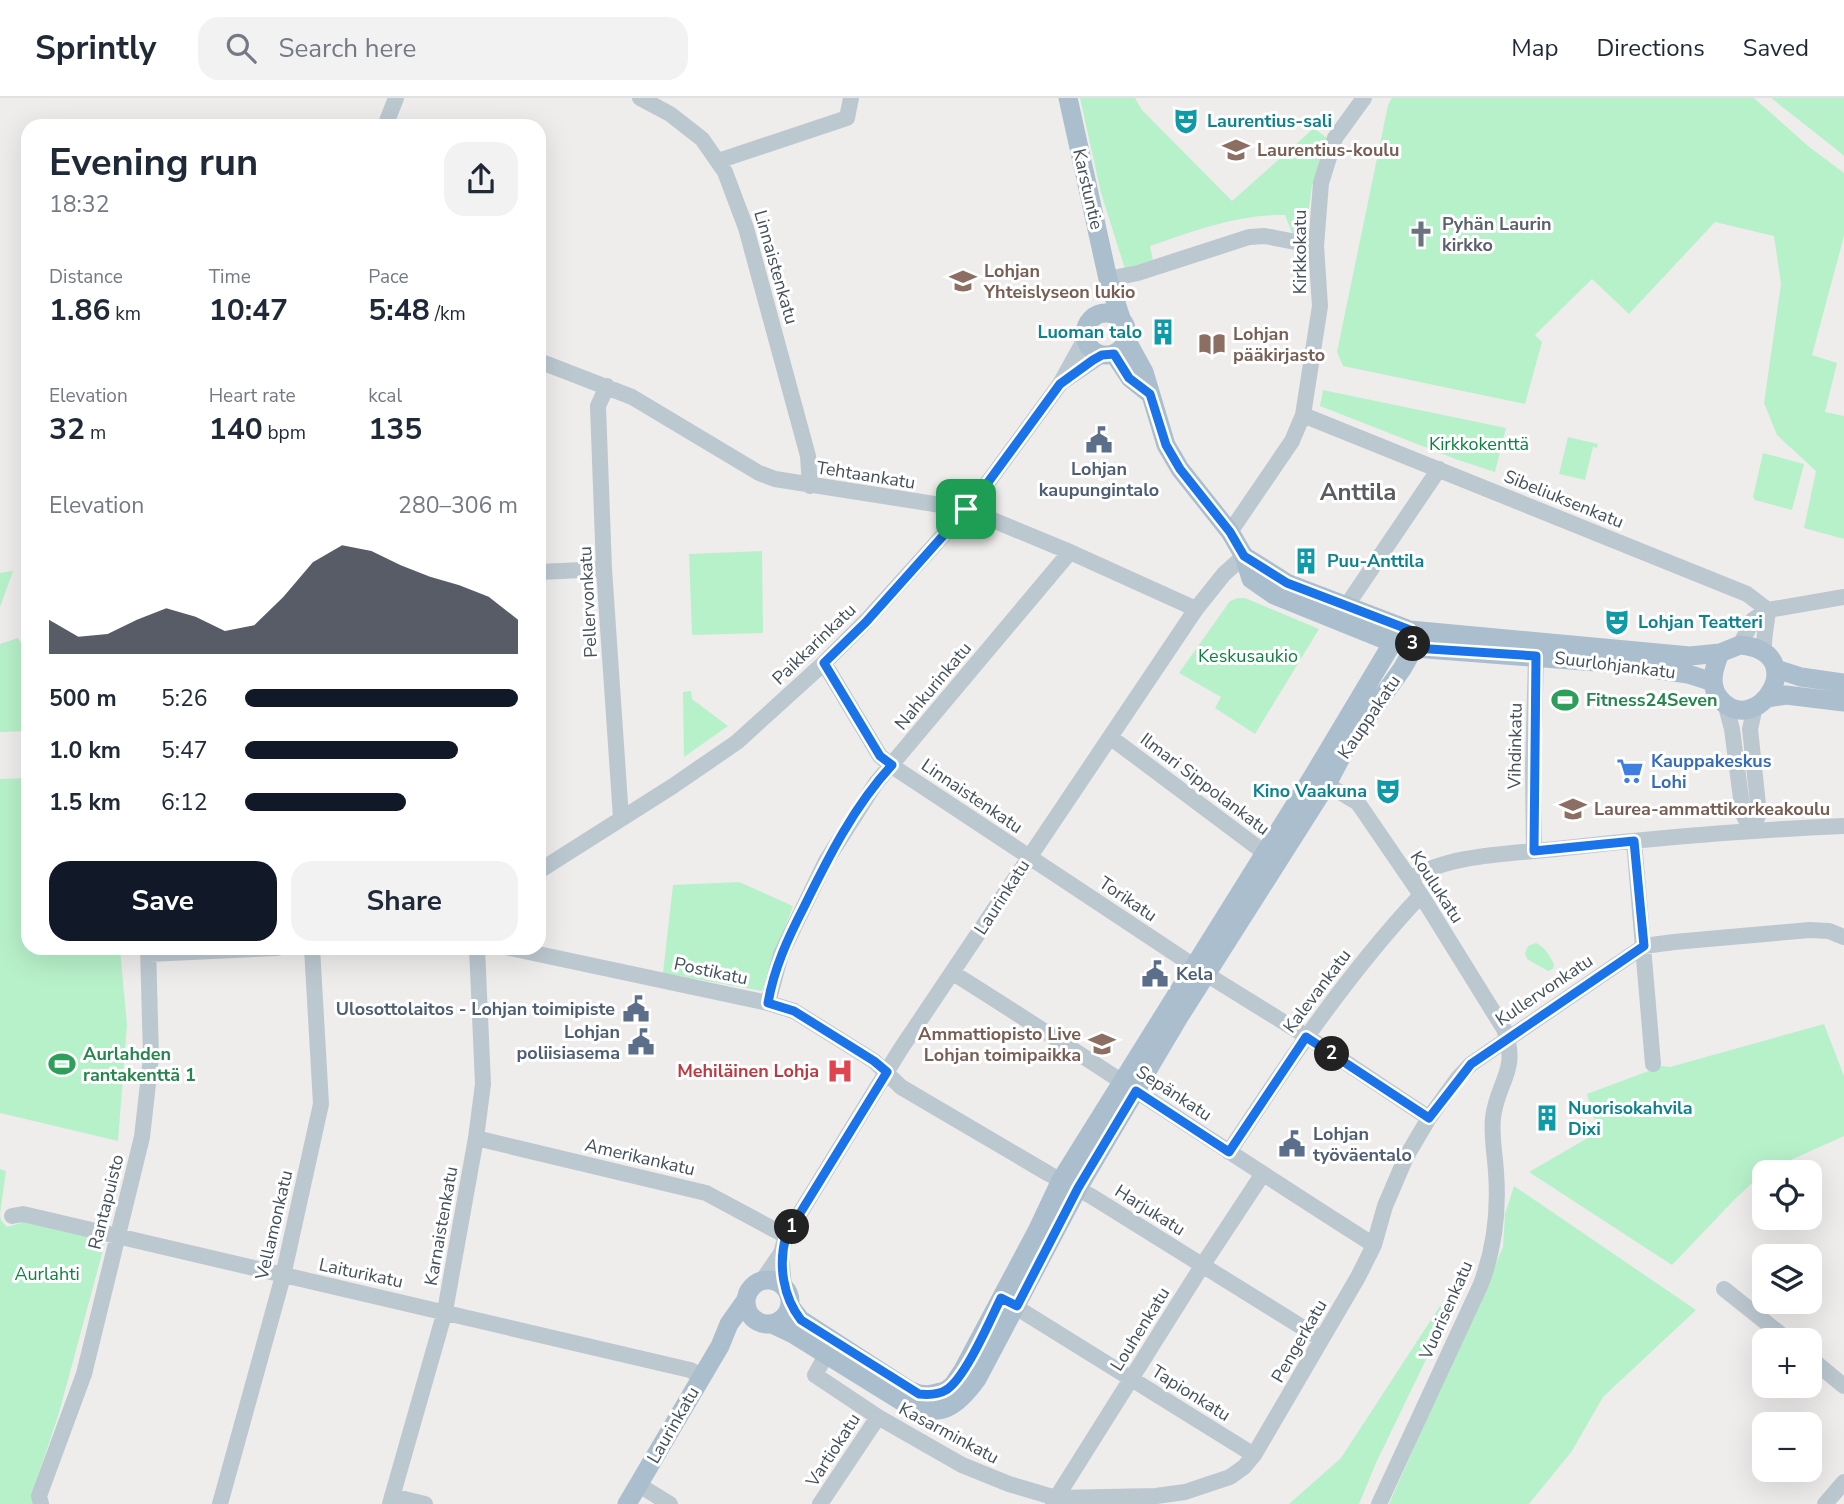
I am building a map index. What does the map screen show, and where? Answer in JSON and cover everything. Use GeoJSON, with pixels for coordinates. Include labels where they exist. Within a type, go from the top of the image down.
{"type":"FeatureCollection","features":[{"type":"Feature","properties":{"kind":"main road","name":"Karstuntie"},"geometry":{"type":"LineString","coordinates":[[1068,98],[1108,279],[1121,318]]}},
{"type":"Feature","properties":{"kind":"main road"},"geometry":{"type":"LineString","coordinates":[[1108,279],[1093,317],[1086,327],[1085,339],[1091,349],[1114,350]]}},
{"type":"Feature","properties":{"kind":"main road"},"geometry":{"type":"LineString","coordinates":[[1093,317],[1104,312],[1121,318],[1127,329],[1114,350]]}},
{"type":"Feature","properties":{"kind":"main road"},"geometry":{"type":"LineString","coordinates":[[1114,350],[1129,378],[1150,394],[1166,445],[1180,469],[1230,532],[1244,556]]}},
{"type":"Feature","properties":{"kind":"main road","name":"Suurlohjankatu"},"geometry":{"type":"LineString","coordinates":[[1244,556],[1287,583],[1347,605],[1412,639],[1675,671],[1713,682]]}},
{"type":"Feature","properties":{"kind":"main road","name":"Suurlohjankatu"},"geometry":{"type":"LineString","coordinates":[[1244,556],[1251,579],[1274,596],[1393,642],[1412,639],[1690,656],[1720,653]]}},
{"type":"Feature","properties":{"kind":"main road","name":"Kauppakatu"},"geometry":{"type":"LineString","coordinates":[[1320,780],[1402,669],[1412,639]]}},
{"type":"Feature","properties":{"kind":"main road","name":"Kauppakatu"},"geometry":{"type":"LineString","coordinates":[[765,1323],[793,1334],[906,1404],[929,1412],[948,1408],[964,1398],[977,1379],[1009,1302],[1069,1184],[1199,970],[1320,780],[1393,642]]}},
{"type":"Feature","properties":{"kind":"main road"},"geometry":{"type":"LineString","coordinates":[[1761,703],[1775,683],[1776,669],[1764,651],[1740,645],[1720,653],[1713,682],[1716,693],[1725,704],[1738,709],[1761,703],[1786,695],[1844,702]]}},
{"type":"Feature","properties":{"kind":"main road"},"geometry":{"type":"LineString","coordinates":[[1776,669],[1801,677],[1844,683]]}},
{"type":"Feature","properties":{"kind":"main road"},"geometry":{"type":"LineString","coordinates":[[762,1281],[774,1281],[784,1287],[790,1299],[790,1306],[784,1318],[765,1323],[749,1312],[746,1300],[751,1288],[762,1281]]}},
{"type":"Feature","properties":{"kind":"main road","name":"Laurinkatu"},"geometry":{"type":"LineString","coordinates":[[627,1504],[720,1346],[729,1324],[746,1300]]}},
{"type":"Feature","properties":{"kind":"main road","name":"Kauppakatu"},"geometry":{"type":"LineString","coordinates":[[790,1306],[801,1320],[909,1390],[928,1395],[945,1391],[953,1385],[1009,1302]]}},
{"type":"Feature","properties":{"kind":"main road","name":"Laurinkatu"},"geometry":{"type":"LineString","coordinates":[[720,1346],[739,1331],[765,1323]]}},
{"type":"Feature","properties":{"kind":"street"},"geometry":{"type":"LineString","coordinates":[[388,119],[396,98]]}},
{"type":"Feature","properties":{"kind":"street","name":"Linnaistenkatu"},"geometry":{"type":"LineString","coordinates":[[640,98],[684,124],[702,139],[726,172],[746,228],[808,456],[810,486]]}},
{"type":"Feature","properties":{"kind":"street"},"geometry":{"type":"LineString","coordinates":[[718,161],[847,118],[851,98]]}},
{"type":"Feature","properties":{"kind":"street","name":"Kirkkokatu"},"geometry":{"type":"LineString","coordinates":[[1303,415],[1320,306],[1316,246],[1321,183],[1335,138],[1364,98]]}},
{"type":"Feature","properties":{"kind":"street"},"geometry":{"type":"LineString","coordinates":[[1108,279],[1138,273],[1249,237],[1265,236],[1316,246]]}},
{"type":"Feature","properties":{"kind":"street","name":"Paikkarinkatu"},"geometry":{"type":"LineString","coordinates":[[546,866],[737,742],[866,622],[966,509],[1060,384],[1085,339]]}},
{"type":"Feature","properties":{"kind":"street","name":"Paikkarinkatu"},"geometry":{"type":"LineString","coordinates":[[1060,384],[1114,350]]}},
{"type":"Feature","properties":{"kind":"street","name":"Tehtaankatu"},"geometry":{"type":"LineString","coordinates":[[546,364],[632,397],[760,473],[775,479],[966,509],[1070,552],[1196,610]]}},
{"type":"Feature","properties":{"kind":"street","name":"Pellervonkatu"},"geometry":{"type":"LineString","coordinates":[[607,386],[598,406],[604,569],[621,818]]}},
{"type":"Feature","properties":{"kind":"street"},"geometry":{"type":"LineString","coordinates":[[1230,532],[1292,441],[1303,415]]}},
{"type":"Feature","properties":{"kind":"street","name":"Sibeliuksenkatu"},"geometry":{"type":"LineString","coordinates":[[1303,415],[1747,594],[1768,610]]}},
{"type":"Feature","properties":{"kind":"street"},"geometry":{"type":"LineString","coordinates":[[1347,605],[1439,469]]}},
{"type":"Feature","properties":{"kind":"street","name":"Nahkurinkatu"},"geometry":{"type":"LineString","coordinates":[[768,1003],[781,954],[826,861],[876,783],[1070,552]]}},
{"type":"Feature","properties":{"kind":"street","name":"Laurinkatu"},"geometry":{"type":"LineString","coordinates":[[784,1287],[782,1253],[786,1236],[887,1072],[1196,610],[1224,574],[1244,556]]}},
{"type":"Feature","properties":{"kind":"street"},"geometry":{"type":"LineString","coordinates":[[546,572],[604,569]]}},
{"type":"Feature","properties":{"kind":"street"},"geometry":{"type":"LineString","coordinates":[[1740,645],[1753,620],[1768,610],[1844,597]]}},
{"type":"Feature","properties":{"kind":"street"},"geometry":{"type":"LineString","coordinates":[[1764,651],[1763,637],[1768,610]]}},
{"type":"Feature","properties":{"kind":"street","name":"Vihdinkatu"},"geometry":{"type":"LineString","coordinates":[[1534,844],[1536,656]]}},
{"type":"Feature","properties":{"kind":"street","name":"Linnaistenkatu"},"geometry":{"type":"LineString","coordinates":[[824,663],[880,756],[1029,857]]}},
{"type":"Feature","properties":{"kind":"street"},"geometry":{"type":"LineString","coordinates":[[1751,830],[1759,814],[1750,729],[1761,703]]}},
{"type":"Feature","properties":{"kind":"street"},"geometry":{"type":"LineString","coordinates":[[1725,704],[1732,729],[1743,814],[1751,830]]}},
{"type":"Feature","properties":{"kind":"street","name":"Ilmari Sippolankatu"},"geometry":{"type":"LineString","coordinates":[[1110,737],[1271,857]]}},
{"type":"Feature","properties":{"kind":"street","name":"Koulukatu"},"geometry":{"type":"LineString","coordinates":[[1320,780],[1358,803],[1421,895],[1507,1039]]}},
{"type":"Feature","properties":{"kind":"street"},"geometry":{"type":"LineString","coordinates":[[1410,879],[1444,864],[1534,844],[1634,841],[1751,830],[1844,826]]}},
{"type":"Feature","properties":{"kind":"street"},"geometry":{"type":"LineString","coordinates":[[1634,841],[1653,1064]]}},
{"type":"Feature","properties":{"kind":"street","name":"Torikatu"},"geometry":{"type":"LineString","coordinates":[[1029,857],[1429,1118]]}},
{"type":"Feature","properties":{"kind":"street","name":"Kalevankatu"},"geometry":{"type":"LineString","coordinates":[[1229,1152],[1306,1037],[1381,937],[1421,895]]}},
{"type":"Feature","properties":{"kind":"street","name":"Kullervonkatu"},"geometry":{"type":"LineString","coordinates":[[1374,1245],[1390,1194],[1406,1157],[1429,1118],[1471,1064],[1644,946],[1810,930],[1829,931],[1844,937]]}},
{"type":"Feature","properties":{"kind":"street","name":"Rantapuisto"},"geometry":{"type":"LineString","coordinates":[[40,1500],[83,1374],[142,1137],[151,1057],[148,955]]}},
{"type":"Feature","properties":{"kind":"street","name":"Vellamonkatu"},"geometry":{"type":"LineString","coordinates":[[220,1504],[283,1276],[321,1104],[312,955]]}},
{"type":"Feature","properties":{"kind":"street","name":"Karnaistenkatu"},"geometry":{"type":"LineString","coordinates":[[391,1500],[445,1311],[476,1138],[484,1084],[477,955]]}},
{"type":"Feature","properties":{"kind":"street","name":"Postikatu"},"geometry":{"type":"LineString","coordinates":[[543,955],[768,1003],[794,1011],[887,1072]]}},
{"type":"Feature","properties":{"kind":"street","name":"Sepänkatu"},"geometry":{"type":"LineString","coordinates":[[953,973],[1374,1245]]}},
{"type":"Feature","properties":{"kind":"street","name":"Vuorisenkatu"},"geometry":{"type":"LineString","coordinates":[[1379,1504],[1481,1284],[1493,1249],[1497,1216],[1493,1119],[1509,1068],[1510,1051],[1507,1039]]}},
{"type":"Feature","properties":{"kind":"street","name":"Harjukatu"},"geometry":{"type":"LineString","coordinates":[[887,1072],[901,1087],[1069,1184],[1321,1339]]}},
{"type":"Feature","properties":{"kind":"street","name":"Amerikankatu"},"geometry":{"type":"LineString","coordinates":[[476,1138],[706,1193],[786,1236]]}},
{"type":"Feature","properties":{"kind":"street","name":"Louhenkatu"},"geometry":{"type":"LineString","coordinates":[[1054,1501],[1262,1175]]}},
{"type":"Feature","properties":{"kind":"street","name":"Laiturikatu"},"geometry":{"type":"LineString","coordinates":[[12,1216],[23,1214],[118,1235],[690,1370],[702,1376]]}},
{"type":"Feature","properties":{"kind":"street","name":"Pengerkatu"},"geometry":{"type":"LineString","coordinates":[[1254,1455],[1374,1245]]}},
{"type":"Feature","properties":{"kind":"street","name":"Laurinkatu"},"geometry":{"type":"LineString","coordinates":[[762,1281],[782,1253]]}},
{"type":"Feature","properties":{"kind":"street"},"geometry":{"type":"LineString","coordinates":[[1724,1289],[1773,1328]]}},
{"type":"Feature","properties":{"kind":"street","name":"Tapionkatu"},"geometry":{"type":"LineString","coordinates":[[1009,1302],[1254,1455]]}},
{"type":"Feature","properties":{"kind":"street","name":"Kasarminkatu"},"geometry":{"type":"LineString","coordinates":[[826,1355],[815,1375],[878,1417],[962,1465],[1054,1501],[1185,1492],[1230,1478],[1254,1455]]}},
{"type":"Feature","properties":{"kind":"street"},"geometry":{"type":"LineString","coordinates":[[1822,1368],[1844,1386]]}},
{"type":"Feature","properties":{"kind":"street","name":"Vartiokatu"},"geometry":{"type":"LineString","coordinates":[[820,1504],[878,1417]]}},
{"type":"Feature","properties":{"kind":"street"},"geometry":{"type":"LineString","coordinates":[[1825,1504],[1844,1482]]}},
{"type":"Feature","properties":{"kind":"street"},"geometry":{"type":"LineString","coordinates":[[639,1485],[670,1504]]}},
{"type":"Feature","properties":{"kind":"street"},"geometry":{"type":"LineString","coordinates":[[391,1500],[425,1504]]}},
{"type":"Feature","properties":{"kind":"green space"},"geometry":{"type":"Polygon","coordinates":[[[1080,98],[1135,98],[1142,110],[1232,201],[1314,128],[1328,139],[1312,186],[1305,236],[1292,233],[1285,215],[1233,220],[1150,246],[1153,260],[1125,269],[1101,193],[1080,98]]]}},
{"type":"Feature","properties":{"kind":"green space"},"geometry":{"type":"Polygon","coordinates":[[[1392,98],[1754,98],[1808,146],[1844,173],[1844,236],[1812,355],[1837,363],[1825,412],[1844,416],[1844,539],[1804,528],[1816,471],[1777,435],[1764,403],[1781,284],[1774,236],[1715,222],[1629,314],[1592,279],[1535,335],[1542,342],[1525,404],[1343,366],[1337,352],[1388,105],[1392,98]]]}},
{"type":"Feature","properties":{"kind":"green space"},"geometry":{"type":"Polygon","coordinates":[[[1771,98],[1844,98],[1844,156],[1837,150],[1771,98]]]}},
{"type":"Feature","properties":{"kind":"green space","name":"Kirkkokenttä"},"geometry":{"type":"Polygon","coordinates":[[[1323,390],[1506,428],[1495,472],[1320,406],[1323,390]]]}},
{"type":"Feature","properties":{"kind":"green space"},"geometry":{"type":"Polygon","coordinates":[[[1568,437],[1598,444],[1597,448],[1593,447],[1585,480],[1559,474],[1568,437]]]}},
{"type":"Feature","properties":{"kind":"green space"},"geometry":{"type":"Polygon","coordinates":[[[1763,453],[1804,464],[1792,510],[1755,500],[1753,497],[1763,453]]]}},
{"type":"Feature","properties":{"kind":"green space"},"geometry":{"type":"Polygon","coordinates":[[[762,551],[763,633],[692,635],[689,554],[762,551]]]}},
{"type":"Feature","properties":{"kind":"green space"},"geometry":{"type":"Polygon","coordinates":[[[13,571],[0,607],[0,573],[13,571]]]}},
{"type":"Feature","properties":{"kind":"green space","name":"Keskusaukio"},"geometry":{"type":"Polygon","coordinates":[[[1245,598],[1319,629],[1255,734],[1215,708],[1221,697],[1179,673],[1230,601],[1245,598]]]}},
{"type":"Feature","properties":{"kind":"green space"},"geometry":{"type":"Polygon","coordinates":[[[18,638],[21,643],[21,731],[0,732],[0,644],[18,638]]]}},
{"type":"Feature","properties":{"kind":"green space"},"geometry":{"type":"Polygon","coordinates":[[[691,691],[692,699],[728,726],[684,757],[683,692],[691,691]]]}},
{"type":"Feature","properties":{"kind":"green space","name":"Aurlahden rantakenttä 1"},"geometry":{"type":"Polygon","coordinates":[[[21,778],[21,955],[121,955],[127,1025],[118,1141],[0,1113],[0,779],[21,778]]]}},
{"type":"Feature","properties":{"kind":"green space"},"geometry":{"type":"Polygon","coordinates":[[[739,882],[793,906],[762,991],[663,973],[673,885],[739,882]]]}},
{"type":"Feature","properties":{"kind":"green space"},"geometry":{"type":"Polygon","coordinates":[[[1536,943],[1549,955],[1554,964],[1553,969],[1548,971],[1527,959],[1525,953],[1528,946],[1536,943]]]}},
{"type":"Feature","properties":{"kind":"green space"},"geometry":{"type":"Polygon","coordinates":[[[1824,1024],[1844,1076],[1844,1136],[1791,1160],[1752,1160],[1752,1183],[1672,1265],[1529,1172],[1598,1132],[1587,1094],[1662,1066],[1670,1067],[1824,1024]]]}},
{"type":"Feature","properties":{"kind":"green space"},"geometry":{"type":"Polygon","coordinates":[[[0,1169],[6,1171],[0,1214],[0,1169]]]}},
{"type":"Feature","properties":{"kind":"green space"},"geometry":{"type":"Polygon","coordinates":[[[1514,1186],[1696,1310],[1603,1397],[1572,1451],[1529,1504],[1389,1504],[1503,1247],[1505,1214],[1514,1186]]]}},
{"type":"Feature","properties":{"kind":"green space","name":"Aurlahti"},"geometry":{"type":"Polygon","coordinates":[[[0,1214],[7,1227],[24,1222],[106,1239],[59,1413],[33,1491],[36,1504],[0,1504],[0,1214]]]}},
{"type":"Feature","properties":{"kind":"green space"},"geometry":{"type":"Polygon","coordinates":[[[1440,1306],[1448,1314],[1359,1504],[1289,1504],[1341,1458],[1440,1306]]]}},
{"type":"Feature","properties":{"kind":"place","name":"Laurentius-sali"},"geometry":{"type":"Point","coordinates":[1186,121]}},
{"type":"Feature","properties":{"kind":"place","name":"Laurentius-koulu"},"geometry":{"type":"Point","coordinates":[1236,150]}},
{"type":"Feature","properties":{"kind":"place","name":"Pyhän Laurin kirkko"},"geometry":{"type":"Point","coordinates":[1421,234]}},
{"type":"Feature","properties":{"kind":"place","name":"Lohjan Yhteislyseon lukio"},"geometry":{"type":"Point","coordinates":[963,281]}},
{"type":"Feature","properties":{"kind":"place","name":"Luoman talo"},"geometry":{"type":"Point","coordinates":[1163,332]}},
{"type":"Feature","properties":{"kind":"place","name":"Lohjan pääkirjasto"},"geometry":{"type":"Point","coordinates":[1212,344]}},
{"type":"Feature","properties":{"kind":"place","name":"Lohjan kaupungintalo"},"geometry":{"type":"Point","coordinates":[1099,440]}},
{"type":"Feature","properties":{"kind":"place","name":"Puu-Anttila"},"geometry":{"type":"Point","coordinates":[1306,561]}},
{"type":"Feature","properties":{"kind":"place","name":"Lohjan Teatteri"},"geometry":{"type":"Point","coordinates":[1617,622]}},
{"type":"Feature","properties":{"kind":"place","name":"Fitness24Seven"},"geometry":{"type":"Point","coordinates":[1565,700]}},
{"type":"Feature","properties":{"kind":"place","name":"Kauppakeskus Lohi"},"geometry":{"type":"Point","coordinates":[1630,771]}},
{"type":"Feature","properties":{"kind":"place","name":"Kino Vaakuna"},"geometry":{"type":"Point","coordinates":[1388,791]}},
{"type":"Feature","properties":{"kind":"place","name":"Laurea-ammattikorkeakoulu"},"geometry":{"type":"Point","coordinates":[1573,809]}},
{"type":"Feature","properties":{"kind":"place","name":"Kela"},"geometry":{"type":"Point","coordinates":[1155,974]}},
{"type":"Feature","properties":{"kind":"place","name":"Ulosottolaitos - Lohjan toimipiste"},"geometry":{"type":"Point","coordinates":[636,1009]}},
{"type":"Feature","properties":{"kind":"place","name":"Lohjan poliisiasema"},"geometry":{"type":"Point","coordinates":[641,1042]}},
{"type":"Feature","properties":{"kind":"place","name":"Ammattiopisto Live Lohjan toimipaikka"},"geometry":{"type":"Point","coordinates":[1102,1044]}},
{"type":"Feature","properties":{"kind":"place","name":"Aurlahden rantakenttä 1"},"geometry":{"type":"Point","coordinates":[62,1064]}},
{"type":"Feature","properties":{"kind":"place","name":"Mehiläinen Lohja"},"geometry":{"type":"Point","coordinates":[840,1071]}},
{"type":"Feature","properties":{"kind":"place","name":"Nuorisokahvila Dixi"},"geometry":{"type":"Point","coordinates":[1547,1118]}},
{"type":"Feature","properties":{"kind":"place","name":"Lohjan työväentalo"},"geometry":{"type":"Point","coordinates":[1292,1144]}},
{"type":"Feature","properties":{"kind":"district","name":"Anttila"},"geometry":{"type":"Point","coordinates":[1358,492]}},
{"type":"Feature","properties":{"kind":"route"},"geometry":{"type":"LineString","coordinates":[[1114,354],[1129,378],[1150,394],[1166,445],[1180,469],[1230,532],[1244,556],[1287,583],[1410,630],[1414,648],[1536,656],[1534,851],[1634,841],[1644,946],[1471,1064],[1429,1118],[1306,1037],[1229,1152],[1136,1091],[1078,1188],[1017,1306],[1001,1298],[953,1385],[945,1391],[928,1395],[909,1390],[801,1320],[790,1306],[790,1299],[784,1287],[782,1253],[786,1236],[887,1072],[794,1011],[768,1003],[781,954],[826,861],[876,783],[892,765],[880,756],[824,663],[866,622],[966,509],[1060,384],[1102,355],[1114,354]]}}]}
